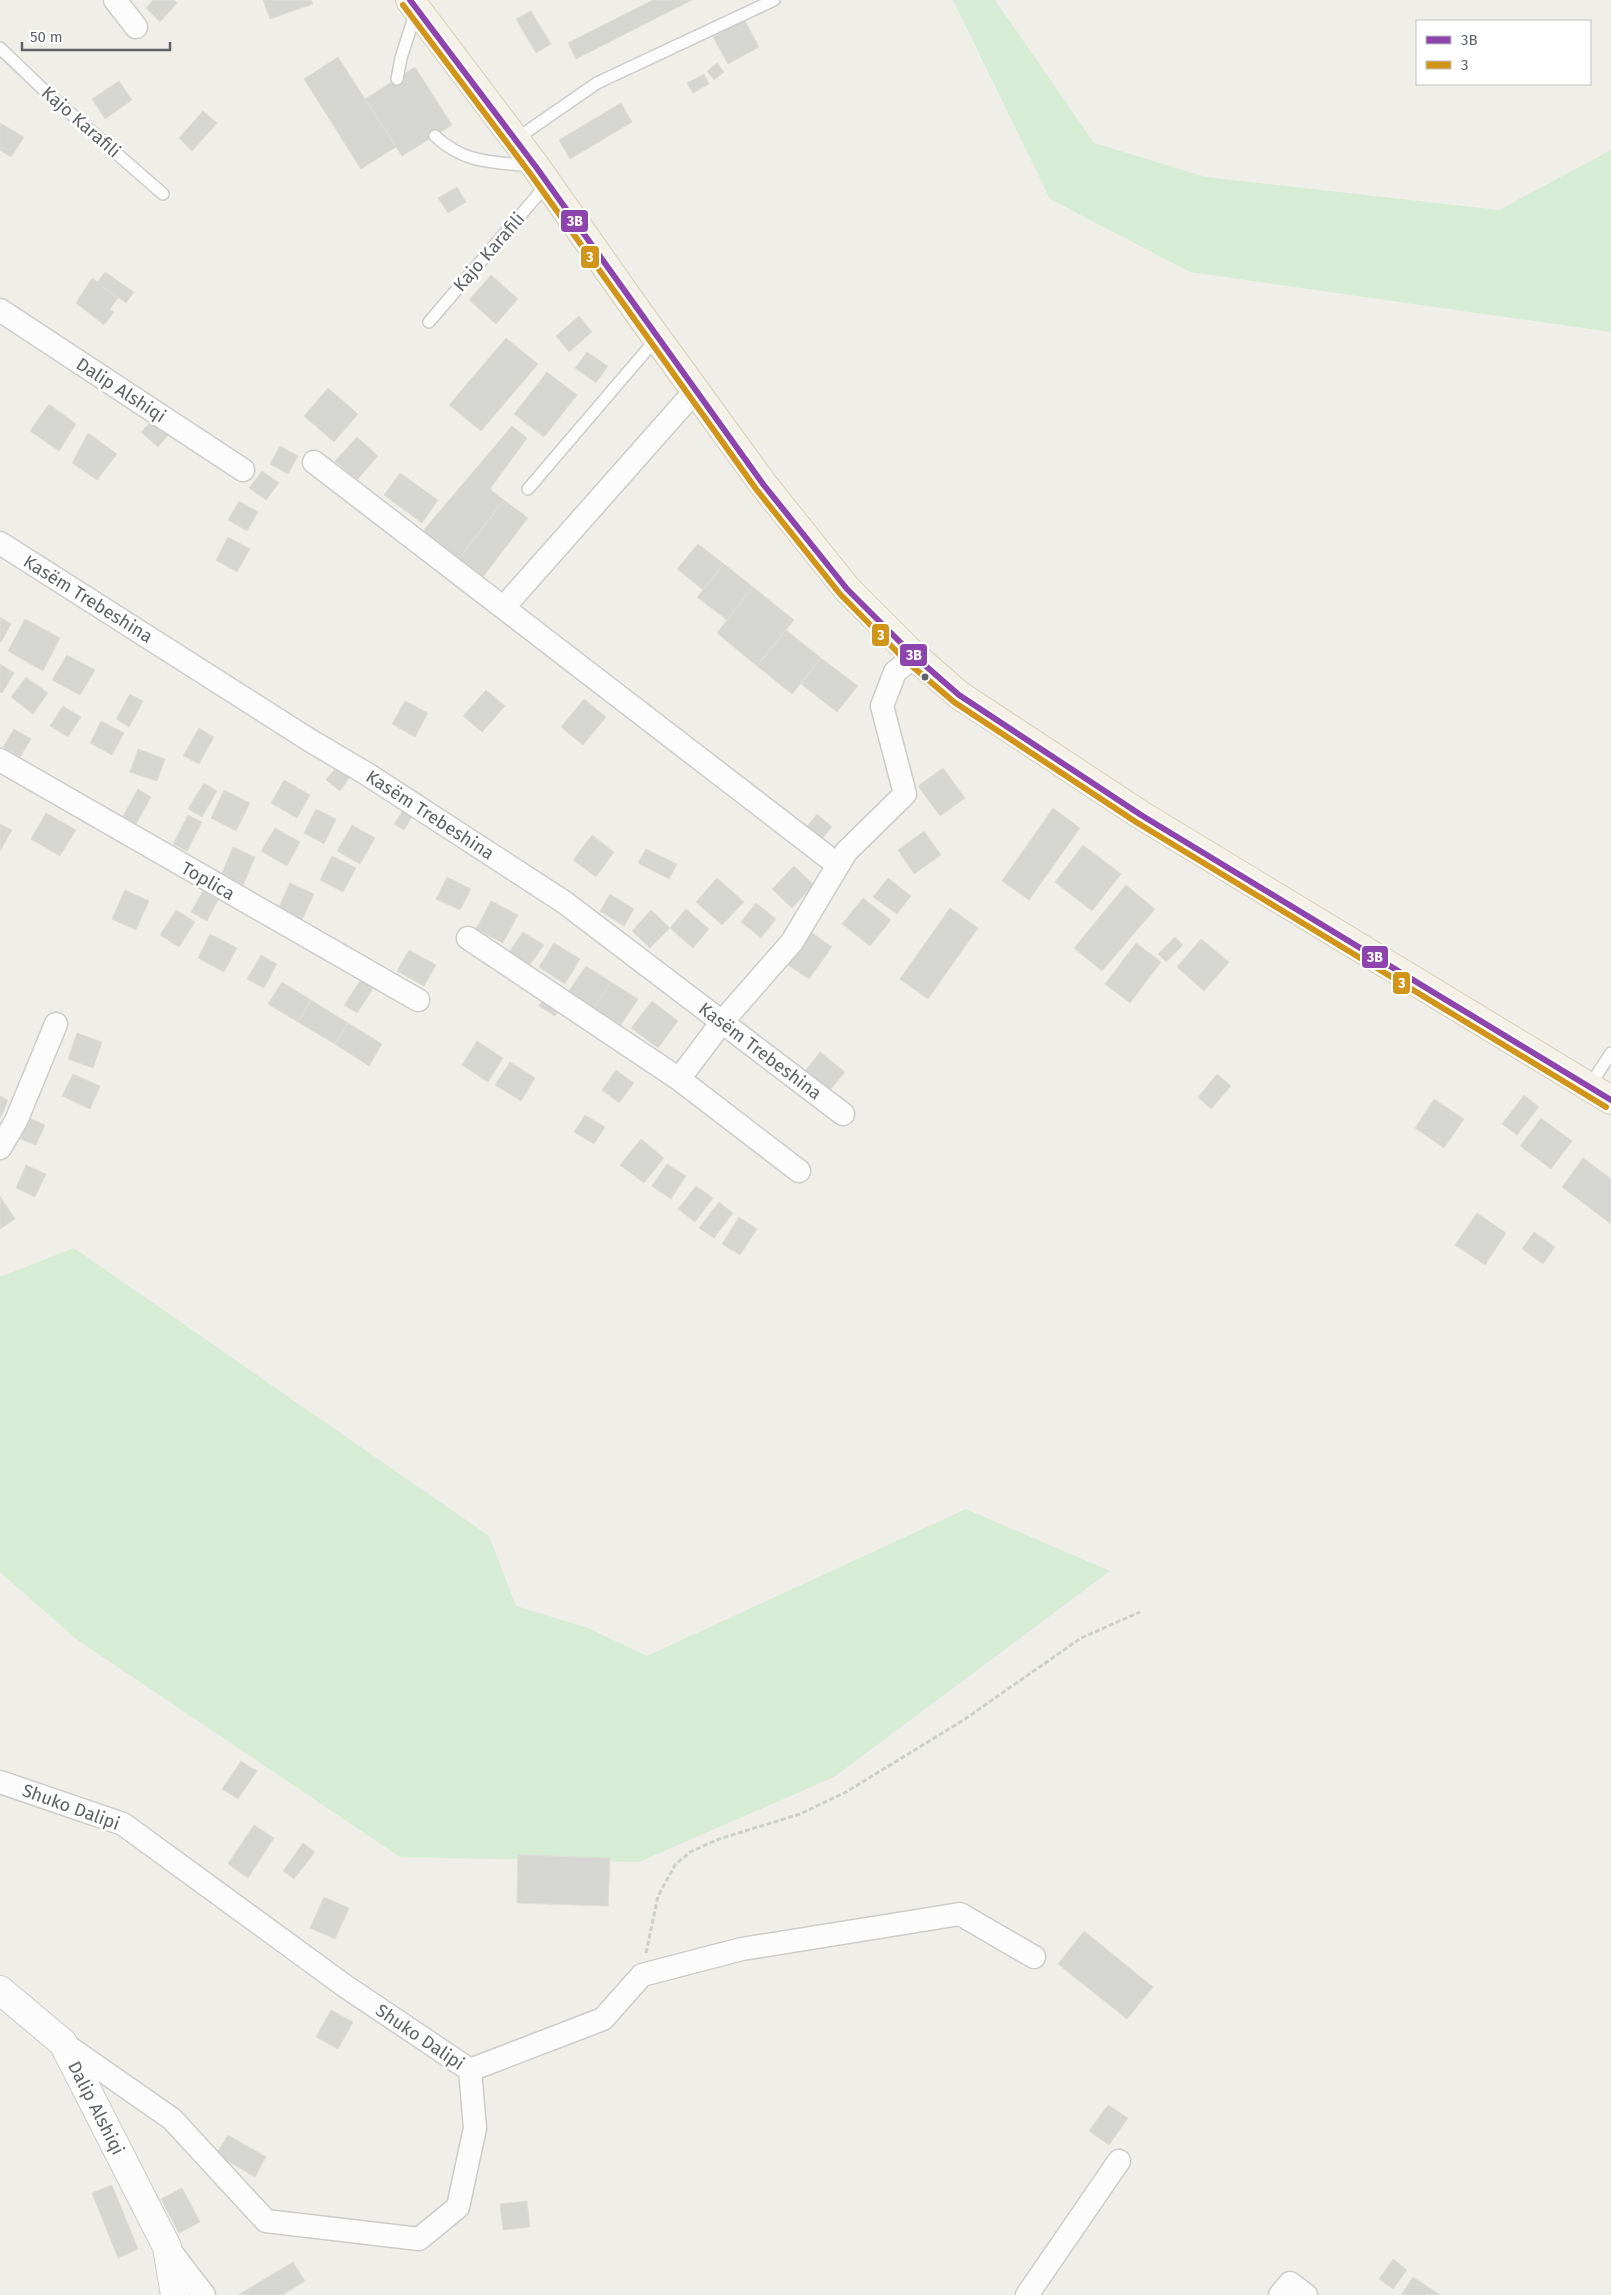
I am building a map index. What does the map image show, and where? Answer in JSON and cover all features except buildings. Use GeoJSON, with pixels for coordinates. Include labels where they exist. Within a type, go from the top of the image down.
{"type":"FeatureCollection","features":[{"type":"Feature","properties":{"kind":"main road"},"geometry":{"type":"LineString","coordinates":[[413,5],[516,139],[763,484],[847,590],[912,654],[959,695],[1142,815],[1600,1093]]}},
{"type":"Feature","properties":{"kind":"street"},"geometry":{"type":"LineString","coordinates":[[115,0],[136,27]]}},
{"type":"Feature","properties":{"kind":"street","name":"Dalip Alshiqi"},"geometry":{"type":"LineString","coordinates":[[0,310],[243,470]]}},
{"type":"Feature","properties":{"kind":"street"},"geometry":{"type":"LineString","coordinates":[[504,607],[695,390]]}},
{"type":"Feature","properties":{"kind":"street"},"geometry":{"type":"LineString","coordinates":[[314,462],[838,866]]}},
{"type":"Feature","properties":{"kind":"street","name":"Kasëm Trebeshina"},"geometry":{"type":"LineString","coordinates":[[0,543],[311,741],[367,774],[564,902],[843,1114]]}},
{"type":"Feature","properties":{"kind":"street"},"geometry":{"type":"LineString","coordinates":[[679,1079],[722,1022],[792,942],[838,866],[856,842],[905,794],[882,706],[894,672],[904,665],[912,654]]}},
{"type":"Feature","properties":{"kind":"street","name":"Toplica"},"geometry":{"type":"LineString","coordinates":[[0,760],[418,1000]]}},
{"type":"Feature","properties":{"kind":"street"},"geometry":{"type":"LineString","coordinates":[[468,938],[679,1079],[799,1171]]}},
{"type":"Feature","properties":{"kind":"street"},"geometry":{"type":"LineString","coordinates":[[1,1143],[16,1121],[56,1024]]}},
{"type":"Feature","properties":{"kind":"street","name":"Shuko Dalipi"},"geometry":{"type":"LineString","coordinates":[[0,1782],[123,1824],[345,1986],[470,2070],[475,2128],[458,2207],[418,2239],[266,2221],[172,2119],[63,2043]]}},
{"type":"Feature","properties":{"kind":"street"},"geometry":{"type":"LineString","coordinates":[[470,2070],[603,2019],[642,1975],[742,1949],[960,1914],[1034,1957]]}},
{"type":"Feature","properties":{"kind":"street","name":"Dalip Alshiqi"},"geometry":{"type":"LineString","coordinates":[[0,1990],[63,2043],[167,2247],[204,2295]]}},
{"type":"Feature","properties":{"kind":"street"},"geometry":{"type":"LineString","coordinates":[[1027,2295],[1119,2162]]}},
{"type":"Feature","properties":{"kind":"street","name":"Dalip Alshiqi"},"geometry":{"type":"LineString","coordinates":[[167,2247],[175,2295]]}},
{"type":"Feature","properties":{"kind":"street"},"geometry":{"type":"LineString","coordinates":[[1280,2295],[1290,2283],[1306,2295]]}},
{"type":"Feature","properties":{"kind":"lane"},"geometry":{"type":"LineString","coordinates":[[516,139],[597,82],[774,0]]}},
{"type":"Feature","properties":{"kind":"lane"},"geometry":{"type":"LineString","coordinates":[[397,79],[413,5]]}},
{"type":"Feature","properties":{"kind":"lane","name":"Kajo Karafili"},"geometry":{"type":"LineString","coordinates":[[0,48],[53,98],[163,194]]}},
{"type":"Feature","properties":{"kind":"lane"},"geometry":{"type":"LineString","coordinates":[[435,136],[449,149],[465,156],[542,175]]}},
{"type":"Feature","properties":{"kind":"lane","name":"Kajo Karafili"},"geometry":{"type":"LineString","coordinates":[[429,322],[542,175]]}},
{"type":"Feature","properties":{"kind":"lane"},"geometry":{"type":"LineString","coordinates":[[528,489],[657,338]]}},
{"type":"Feature","properties":{"kind":"lane"},"geometry":{"type":"LineString","coordinates":[[1600,1093],[1611,1053]]}},
{"type":"Feature","properties":{"kind":"path"},"geometry":{"type":"LineString","coordinates":[[642,1975],[658,1896],[675,1865],[690,1852],[718,1839],[800,1814],[846,1792],[962,1722],[1081,1638],[1140,1612]]}},
{"type":"Feature","properties":{"kind":"green space"},"geometry":{"type":"Polygon","coordinates":[[[953,0],[995,0],[1094,143],[1206,177],[1499,210],[1611,150],[1611,332],[1190,272],[1050,199],[953,0]]]}},
{"type":"Feature","properties":{"kind":"green space"},"geometry":{"type":"Polygon","coordinates":[[[74,1248],[489,1536],[516,1606],[588,1628],[647,1656],[966,1509],[1110,1571],[834,1777],[639,1862],[400,1857],[76,1639],[0,1572],[0,1277],[74,1248]]]}},
{"type":"Feature","properties":{"kind":"transit line","name":"3B"},"geometry":{"type":"LineString","coordinates":[[410,0],[536,167],[763,484],[847,589],[912,654],[959,695],[1141,815],[1611,1100]]}},
{"type":"Feature","properties":{"kind":"transit line","name":"3"},"geometry":{"type":"LineString","coordinates":[[403,5],[529,172],[756,489],[840,594],[906,661],[954,702],[1136,822],[1606,1107]]}}]}
